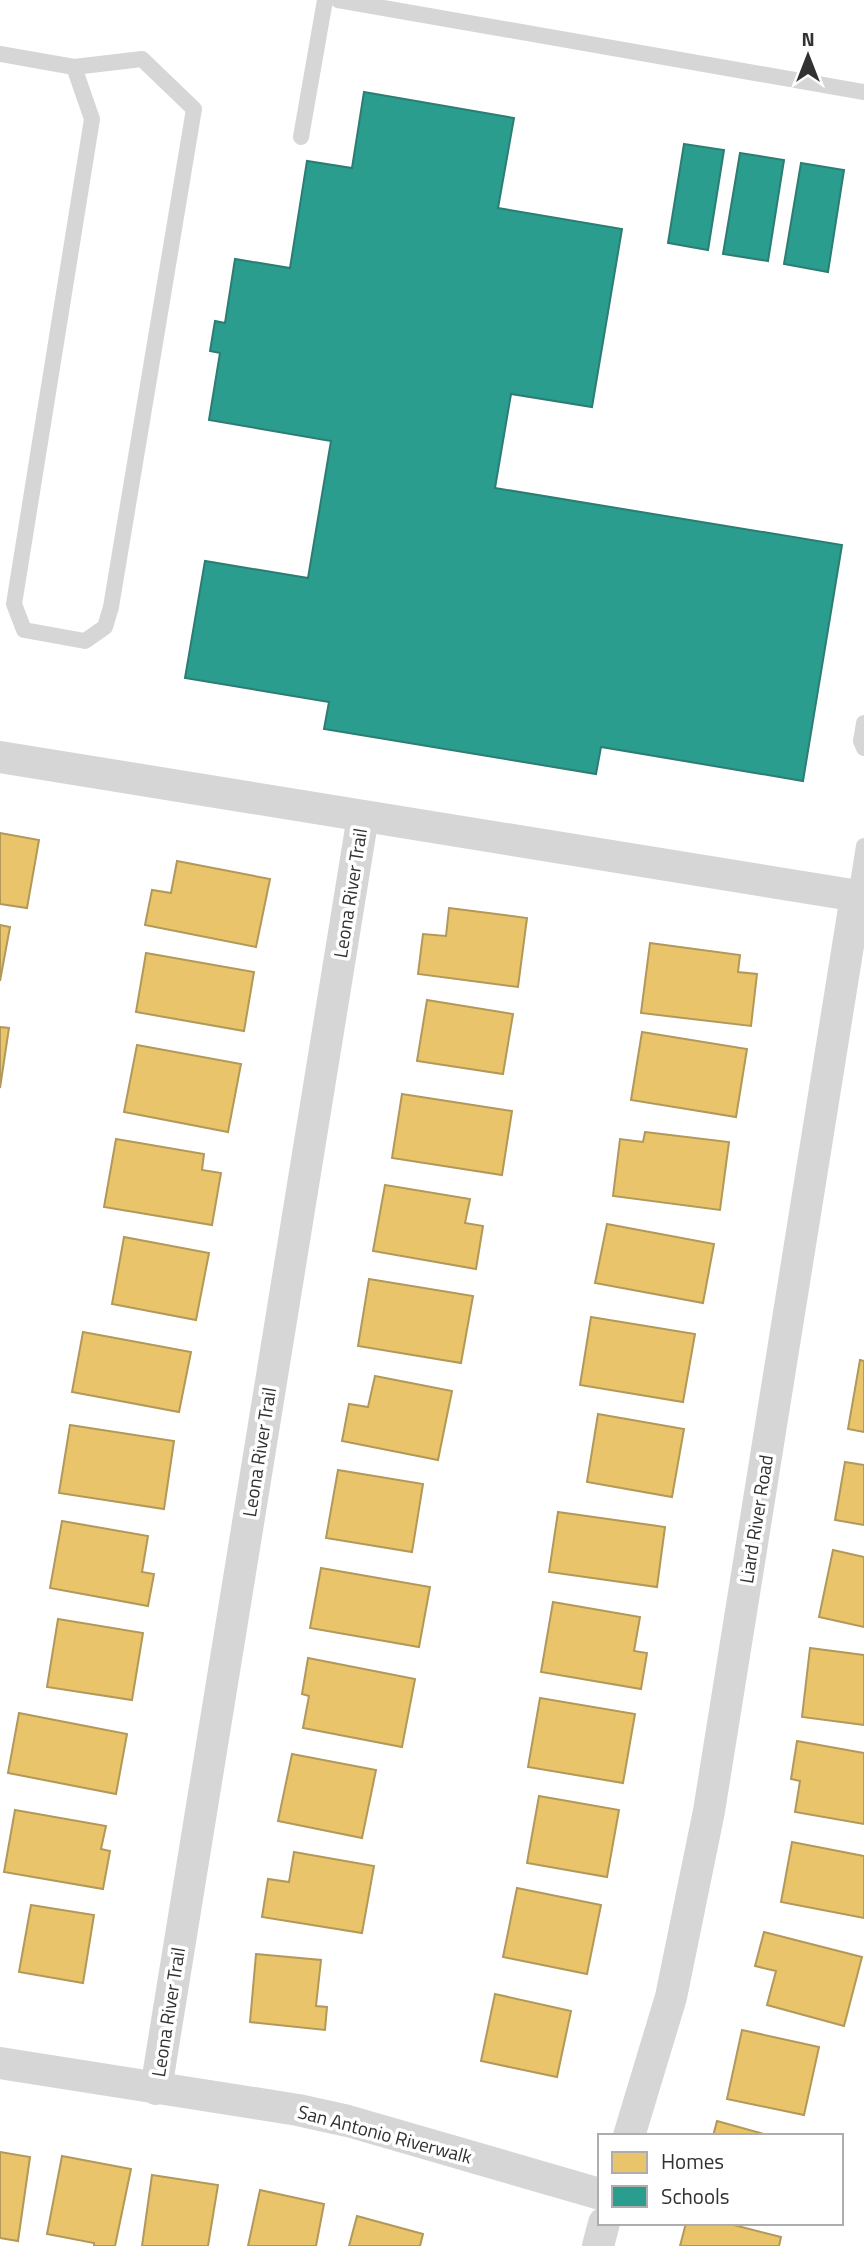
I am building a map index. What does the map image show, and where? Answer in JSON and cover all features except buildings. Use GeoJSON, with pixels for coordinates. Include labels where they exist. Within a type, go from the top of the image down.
{"type":"FeatureCollection","features":[{"type":"Feature","properties":{"kind":"street"},"geometry":{"type":"LineString","coordinates":[[0,757],[860,896]]}},
{"type":"Feature","properties":{"kind":"street","name":"Leona River Trail"},"geometry":{"type":"LineString","coordinates":[[156,2089],[363,816]]}},
{"type":"Feature","properties":{"kind":"street","name":"Liard River Road"},"geometry":{"type":"LineString","coordinates":[[630,2134],[671,1997],[709,1811],[860,896]]}},
{"type":"Feature","properties":{"kind":"street","name":"San Antonio Riverwalk"},"geometry":{"type":"LineString","coordinates":[[0,2063],[298,2110],[348,2121],[598,2193]]}},
{"type":"Feature","properties":{"kind":"street"},"geometry":{"type":"LineString","coordinates":[[598,2246],[603,2225]]}},
{"type":"Feature","properties":{"kind":"lane"},"geometry":{"type":"LineString","coordinates":[[301,137],[325,0]]}},
{"type":"Feature","properties":{"kind":"lane"},"geometry":{"type":"LineString","coordinates":[[338,0],[864,92]]}},
{"type":"Feature","properties":{"kind":"lane"},"geometry":{"type":"LineString","coordinates":[[0,54],[74,67],[142,59],[194,109],[110,607],[105,627],[85,641],[24,630],[14,604],[92,119],[74,67]]}},
{"type":"Feature","properties":{"kind":"lane"},"geometry":{"type":"LineString","coordinates":[[864,723],[861,741],[864,748]]}},
{"type":"Feature","properties":{"kind":"lane"},"geometry":{"type":"LineString","coordinates":[[860,896],[864,846]]}}]}
